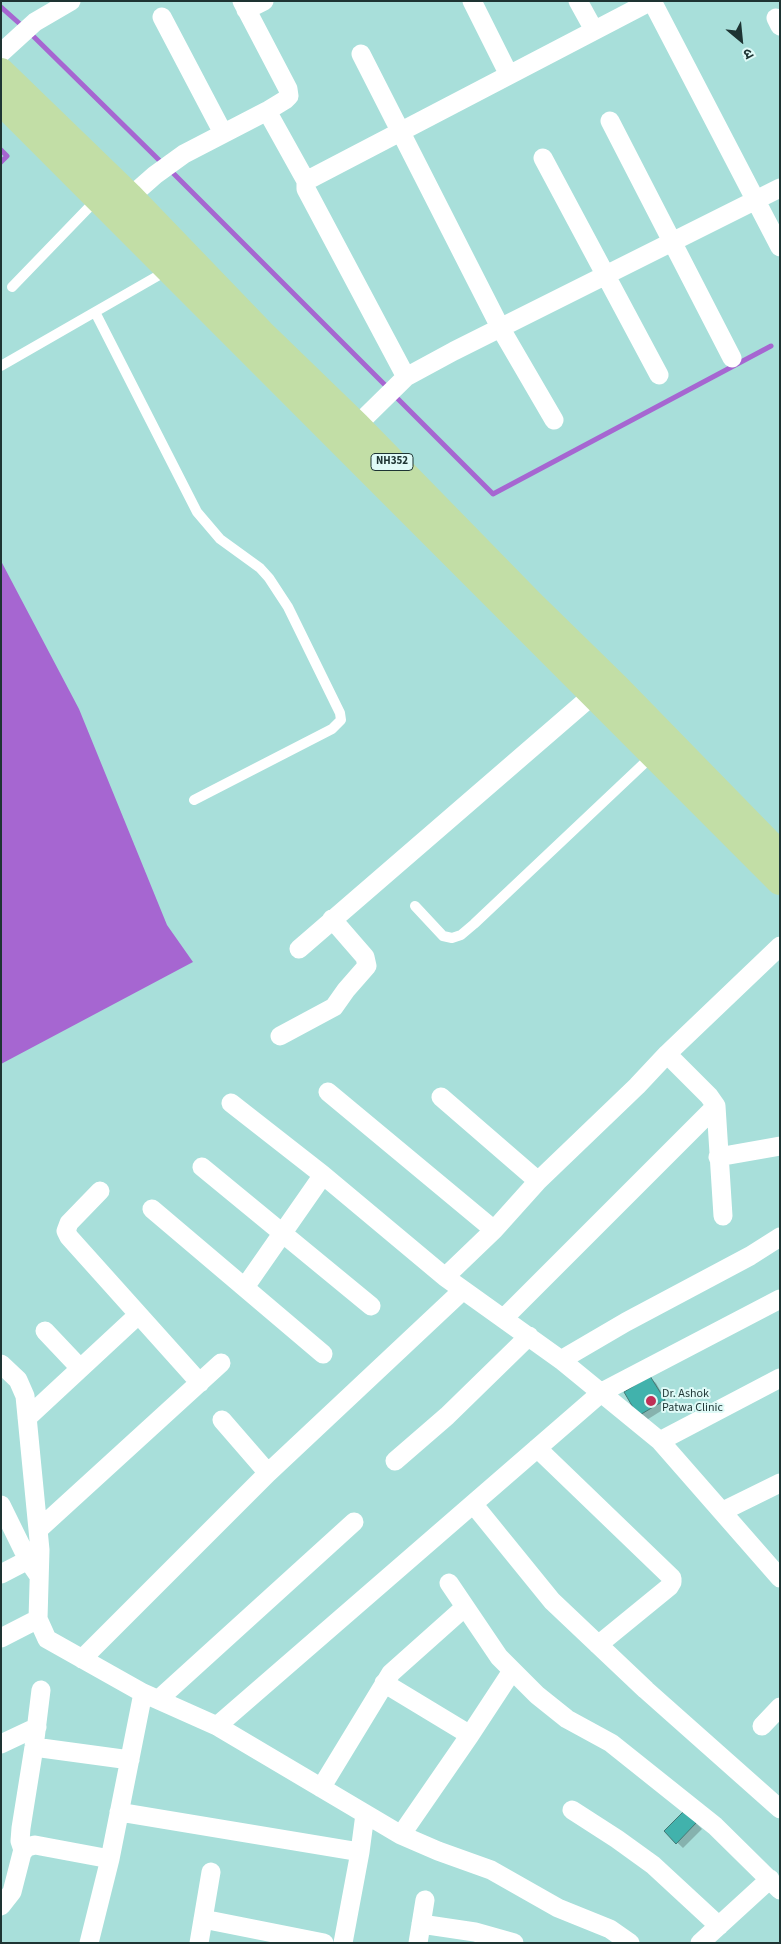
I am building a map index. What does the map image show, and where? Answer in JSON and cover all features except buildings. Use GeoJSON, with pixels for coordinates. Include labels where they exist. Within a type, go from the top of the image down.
{"type":"FeatureCollection","features":[{"type":"Feature","properties":{"kind":"highway","name":"NH352"},"geometry":{"type":"LineString","coordinates":[[1,72],[169,269],[349,434],[605,696],[779,852]]}},
{"type":"Feature","properties":{"kind":"highway","name":"NH352"},"geometry":{"type":"LineString","coordinates":[[1,100],[261,333],[349,434]]}},
{"type":"Feature","properties":{"kind":"highway","name":"NH352"},"geometry":{"type":"LineString","coordinates":[[605,696],[653,754],[780,881]]}},
{"type":"Feature","properties":{"kind":"street"},"geometry":{"type":"LineString","coordinates":[[1,53],[35,22],[71,1]]}},
{"type":"Feature","properties":{"kind":"street"},"geometry":{"type":"LineString","coordinates":[[114,203],[184,154],[286,100],[289,93],[244,6],[264,1]]}},
{"type":"Feature","properties":{"kind":"street"},"geometry":{"type":"LineString","coordinates":[[472,1],[509,75]]}},
{"type":"Feature","properties":{"kind":"street"},"geometry":{"type":"LineString","coordinates":[[578,1],[594,30]]}},
{"type":"Feature","properties":{"kind":"street"},"geometry":{"type":"LineString","coordinates":[[306,181],[651,1],[780,247]]}},
{"type":"Feature","properties":{"kind":"street"},"geometry":{"type":"LineString","coordinates":[[162,17],[223,134]]}},
{"type":"Feature","properties":{"kind":"street"},"geometry":{"type":"LineString","coordinates":[[361,54],[501,329],[554,420]]}},
{"type":"Feature","properties":{"kind":"street"},"geometry":{"type":"LineString","coordinates":[[267,111],[306,181],[306,189],[406,377]]}},
{"type":"Feature","properties":{"kind":"street"},"geometry":{"type":"LineString","coordinates":[[610,121],[732,358]]}},
{"type":"Feature","properties":{"kind":"street"},"geometry":{"type":"LineString","coordinates":[[544,158],[659,375]]}},
{"type":"Feature","properties":{"kind":"street"},"geometry":{"type":"LineString","coordinates":[[349,434],[406,377],[454,351],[780,188]]}},
{"type":"Feature","properties":{"kind":"street"},"geometry":{"type":"LineString","coordinates":[[299,948],[605,696]]}},
{"type":"Feature","properties":{"kind":"street"},"geometry":{"type":"LineString","coordinates":[[280,1036],[334,1007],[367,966],[365,957],[332,919]]}},
{"type":"Feature","properties":{"kind":"street"},"geometry":{"type":"LineString","coordinates":[[445,1277],[494,1230],[538,1181],[780,946]]}},
{"type":"Feature","properties":{"kind":"street"},"geometry":{"type":"LineString","coordinates":[[667,1054],[709,1096],[716,1106],[723,1216]]}},
{"type":"Feature","properties":{"kind":"street"},"geometry":{"type":"LineString","coordinates":[[328,1092],[494,1230]]}},
{"type":"Feature","properties":{"kind":"street"},"geometry":{"type":"LineString","coordinates":[[441,1097],[538,1181]]}},
{"type":"Feature","properties":{"kind":"street"},"geometry":{"type":"LineString","coordinates":[[231,1103],[323,1175],[445,1277],[561,1360],[660,1441],[780,1578]]}},
{"type":"Feature","properties":{"kind":"street"},"geometry":{"type":"LineString","coordinates":[[504,1318],[716,1106]]}},
{"type":"Feature","properties":{"kind":"street"},"geometry":{"type":"LineString","coordinates":[[718,1157],[780,1146]]}},
{"type":"Feature","properties":{"kind":"street"},"geometry":{"type":"LineString","coordinates":[[202,1167],[282,1235],[371,1306]]}},
{"type":"Feature","properties":{"kind":"street"},"geometry":{"type":"LineString","coordinates":[[245,1288],[323,1175]]}},
{"type":"Feature","properties":{"kind":"street"},"geometry":{"type":"LineString","coordinates":[[100,1191],[69,1223],[66,1231],[71,1240],[200,1383]]}},
{"type":"Feature","properties":{"kind":"street"},"geometry":{"type":"LineString","coordinates":[[152,1209],[323,1354]]}},
{"type":"Feature","properties":{"kind":"street"},"geometry":{"type":"LineString","coordinates":[[561,1360],[626,1322],[750,1256],[780,1237]]}},
{"type":"Feature","properties":{"kind":"street"},"geometry":{"type":"LineString","coordinates":[[82,1659],[268,1473],[463,1290]]}},
{"type":"Feature","properties":{"kind":"street"},"geometry":{"type":"LineString","coordinates":[[216,1726],[474,1505],[602,1392],[780,1300]]}},
{"type":"Feature","properties":{"kind":"street"},"geometry":{"type":"LineString","coordinates":[[27,1418],[138,1314]]}},
{"type":"Feature","properties":{"kind":"street"},"geometry":{"type":"LineString","coordinates":[[44,1331],[80,1368]]}},
{"type":"Feature","properties":{"kind":"street"},"geometry":{"type":"LineString","coordinates":[[395,1461],[447,1416],[529,1336]]}},
{"type":"Feature","properties":{"kind":"street"},"geometry":{"type":"LineString","coordinates":[[38,1530],[221,1363]]}},
{"type":"Feature","properties":{"kind":"street"},"geometry":{"type":"LineString","coordinates":[[1,1364],[18,1380],[23,1390],[40,1550],[38,1619],[47,1639],[151,1696],[216,1726],[401,1835],[438,1851],[486,1868],[608,1936],[630,1943]]}},
{"type":"Feature","properties":{"kind":"street"},"geometry":{"type":"LineString","coordinates":[[660,1441],[780,1378]]}},
{"type":"Feature","properties":{"kind":"street"},"geometry":{"type":"LineString","coordinates":[[222,1420],[268,1473]]}},
{"type":"Feature","properties":{"kind":"street"},"geometry":{"type":"LineString","coordinates":[[538,1448],[672,1578],[669,1587],[598,1645]]}},
{"type":"Feature","properties":{"kind":"street"},"geometry":{"type":"LineString","coordinates":[[723,1511],[780,1483]]}},
{"type":"Feature","properties":{"kind":"street"},"geometry":{"type":"LineString","coordinates":[[1,1505],[28,1560],[39,1576]]}},
{"type":"Feature","properties":{"kind":"street"},"geometry":{"type":"LineString","coordinates":[[474,1505],[552,1601],[646,1690],[780,1809]]}},
{"type":"Feature","properties":{"kind":"street"},"geometry":{"type":"LineString","coordinates":[[89,1943],[110,1859],[130,1760],[151,1696],[354,1522]]}},
{"type":"Feature","properties":{"kind":"street"},"geometry":{"type":"LineString","coordinates":[[1,1574],[28,1560]]}},
{"type":"Feature","properties":{"kind":"street"},"geometry":{"type":"LineString","coordinates":[[449,1583],[490,1645],[512,1671],[537,1695],[567,1719],[612,1743],[707,1820],[775,1884],[719,1926],[700,1943]]}},
{"type":"Feature","properties":{"kind":"street"},"geometry":{"type":"LineString","coordinates":[[321,1788],[384,1683],[402,1662],[466,1607]]}},
{"type":"Feature","properties":{"kind":"street"},"geometry":{"type":"LineString","coordinates":[[1,1638],[38,1619]]}},
{"type":"Feature","properties":{"kind":"street"},"geometry":{"type":"LineString","coordinates":[[401,1835],[512,1671]]}},
{"type":"Feature","properties":{"kind":"street"},"geometry":{"type":"LineString","coordinates":[[384,1683],[470,1735]]}},
{"type":"Feature","properties":{"kind":"street"},"geometry":{"type":"LineString","coordinates":[[1,1906],[12,1892],[23,1850],[20,1841],[20,1828],[34,1747],[41,1690]]}},
{"type":"Feature","properties":{"kind":"street"},"geometry":{"type":"LineString","coordinates":[[762,1726],[780,1707]]}},
{"type":"Feature","properties":{"kind":"street"},"geometry":{"type":"LineString","coordinates":[[1,1744],[36,1727]]}},
{"type":"Feature","properties":{"kind":"street"},"geometry":{"type":"LineString","coordinates":[[34,1747],[130,1760]]}},
{"type":"Feature","properties":{"kind":"street"},"geometry":{"type":"LineString","coordinates":[[572,1810],[653,1865],[719,1926]]}},
{"type":"Feature","properties":{"kind":"street"},"geometry":{"type":"LineString","coordinates":[[120,1812],[360,1852]]}},
{"type":"Feature","properties":{"kind":"street"},"geometry":{"type":"LineString","coordinates":[[343,1943],[365,1814]]}},
{"type":"Feature","properties":{"kind":"street"},"geometry":{"type":"LineString","coordinates":[[23,1850],[35,1845],[110,1859]]}},
{"type":"Feature","properties":{"kind":"street"},"geometry":{"type":"LineString","coordinates":[[199,1943],[211,1872]]}},
{"type":"Feature","properties":{"kind":"street"},"geometry":{"type":"LineString","coordinates":[[418,1943],[425,1900]]}},
{"type":"Feature","properties":{"kind":"street"},"geometry":{"type":"LineString","coordinates":[[203,1919],[267,1937],[324,1943]]}},
{"type":"Feature","properties":{"kind":"street"},"geometry":{"type":"LineString","coordinates":[[421,1924],[474,1938],[514,1943]]}},
{"type":"Feature","properties":{"kind":"lane"},"geometry":{"type":"LineString","coordinates":[[12,288],[114,203]]}},
{"type":"Feature","properties":{"kind":"lane"},"geometry":{"type":"LineString","coordinates":[[1,366],[169,269]]}},
{"type":"Feature","properties":{"kind":"lane"},"geometry":{"type":"LineString","coordinates":[[95,312],[197,512],[220,539],[260,568],[269,578],[288,607],[340,713],[341,720],[332,729],[194,800]]}},
{"type":"Feature","properties":{"kind":"lane"},"geometry":{"type":"LineString","coordinates":[[415,906],[443,936],[452,938],[461,934],[474,924],[653,754]]}},
{"type":"Feature","properties":{"kind":"shaded area"},"geometry":{"type":"Polygon","coordinates":[[[1,561],[79,709],[167,925],[193,962],[1,1064],[1,561]]]}},
{"type":"Feature","properties":{"kind":"waterway"},"geometry":{"type":"LineString","coordinates":[[1,7],[20,24]]}},
{"type":"Feature","properties":{"kind":"waterway"},"geometry":{"type":"LineString","coordinates":[[30,33],[159,160]]}},
{"type":"Feature","properties":{"kind":"waterway"},"geometry":{"type":"LineString","coordinates":[[1,150],[7,156],[1,162]]}},
{"type":"Feature","properties":{"kind":"waterway"},"geometry":{"type":"LineString","coordinates":[[170,170],[389,389]]}},
{"type":"Feature","properties":{"kind":"waterway"},"geometry":{"type":"LineString","coordinates":[[398,399],[493,494],[771,346]]}},
{"type":"Feature","properties":{"kind":"place","name":"Dr. Ashok Patwa Clinic"},"geometry":{"type":"Point","coordinates":[651,1401]}}]}
